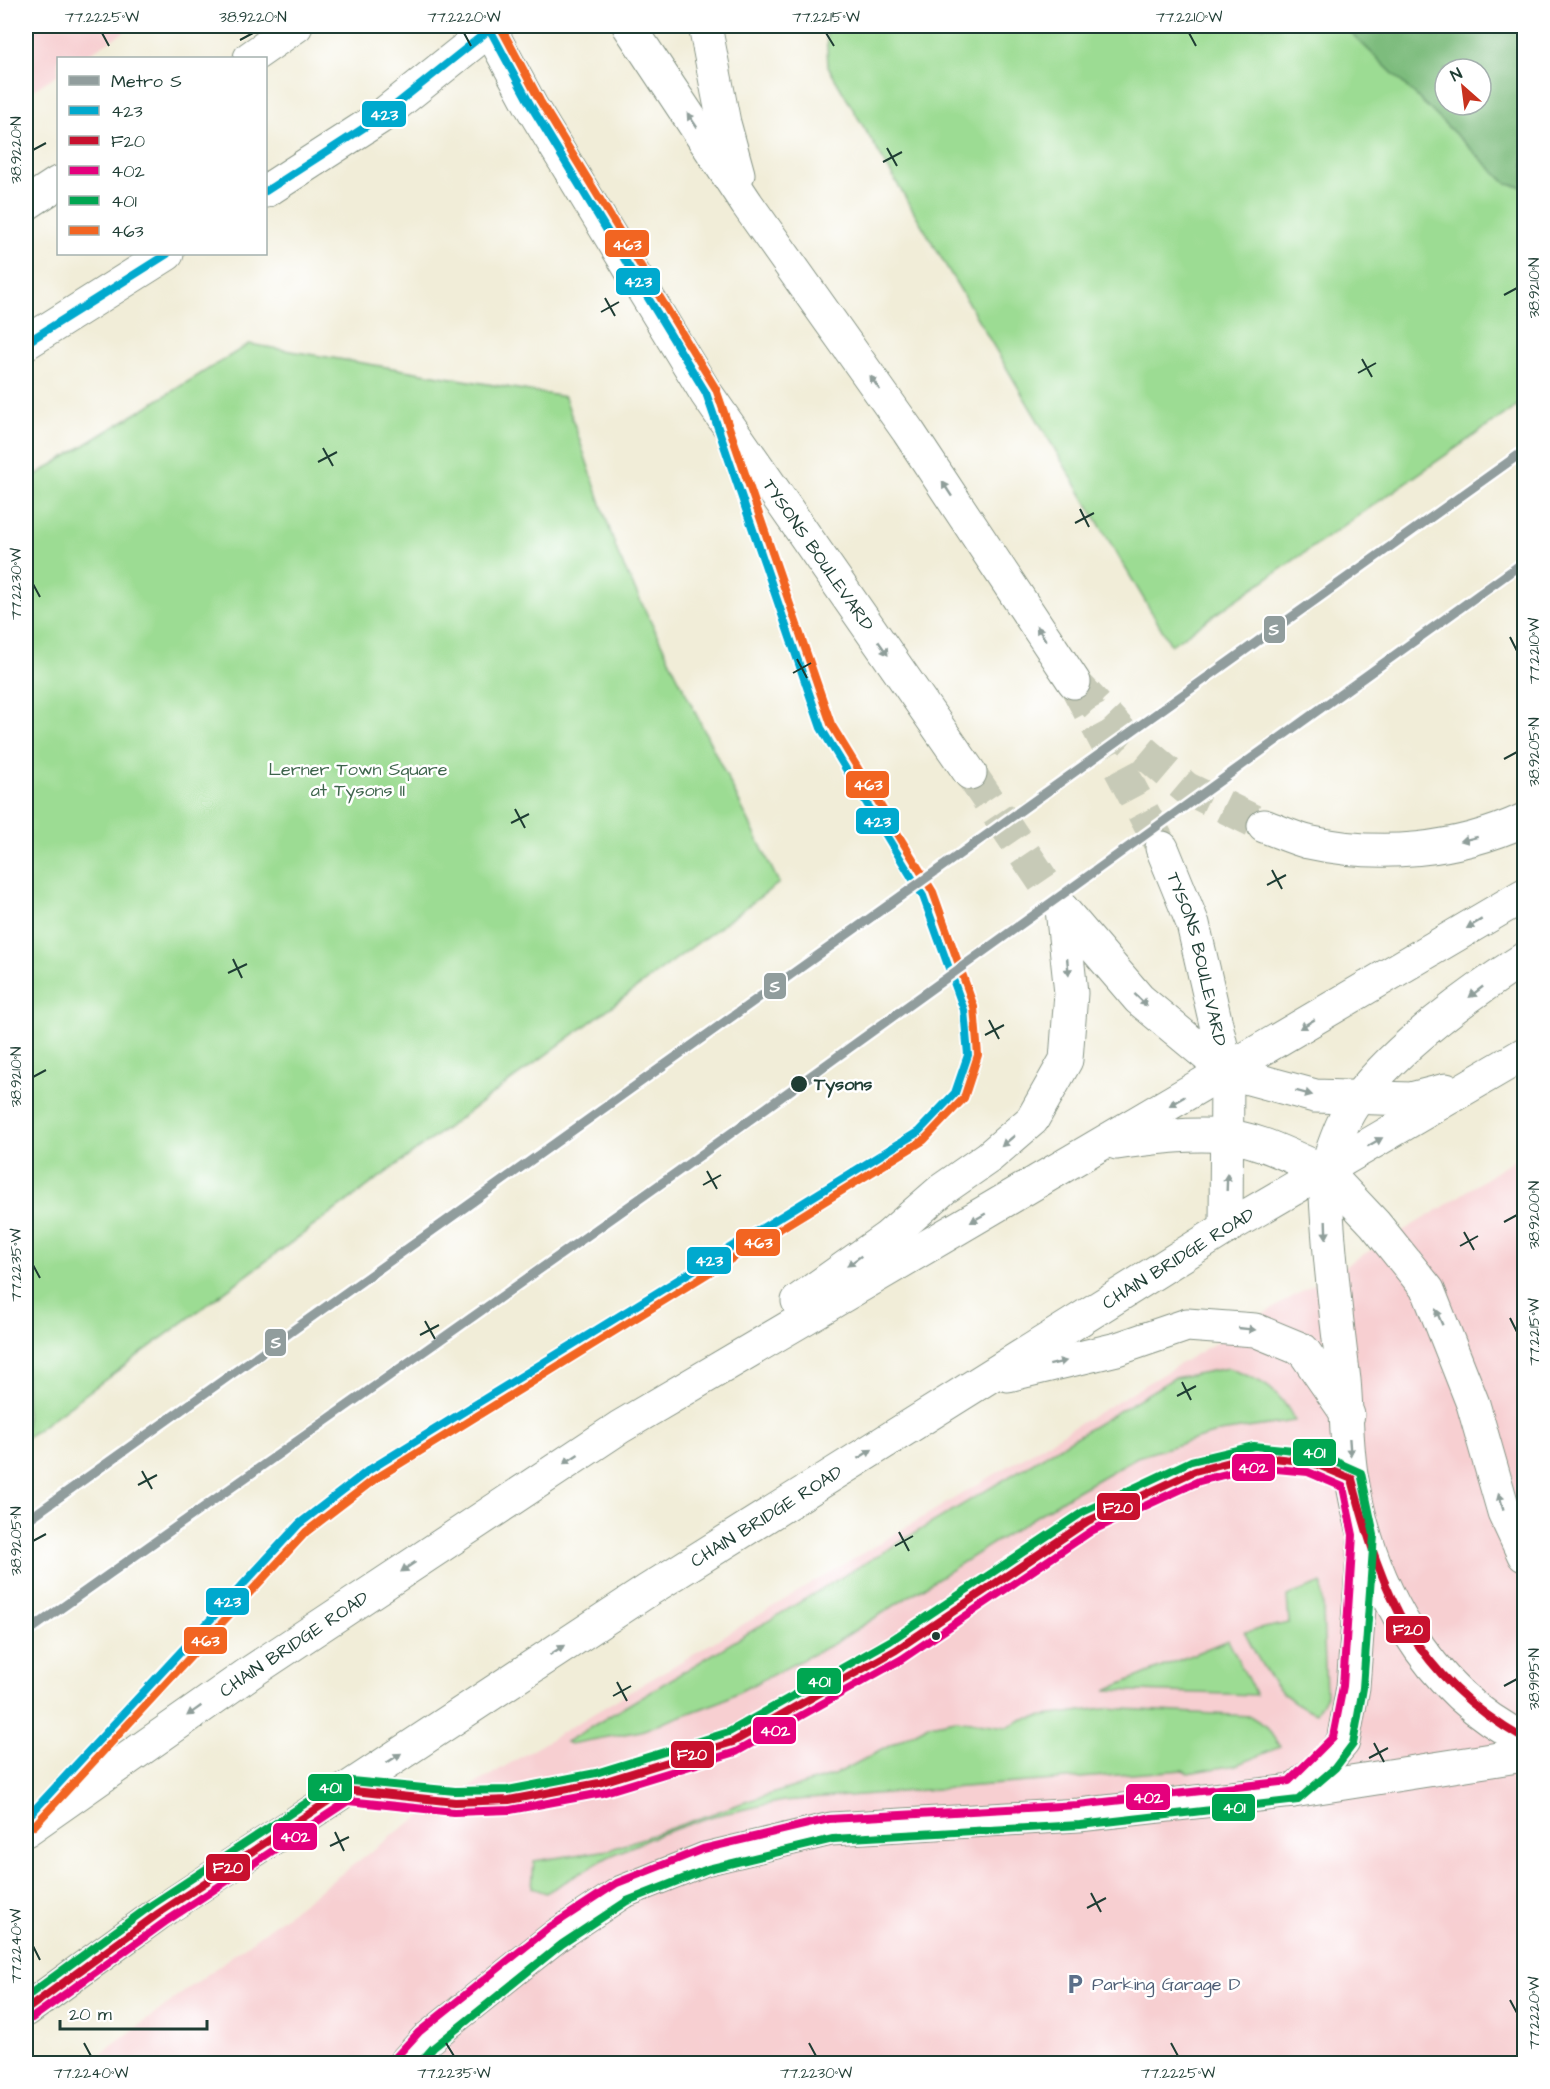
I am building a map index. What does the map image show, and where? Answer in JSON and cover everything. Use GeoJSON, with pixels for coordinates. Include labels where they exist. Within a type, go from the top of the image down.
{"type":"FeatureCollection","features":[{"type":"Feature","properties":{"kind":"main road"},"geometry":{"type":"LineString","coordinates":[[251,57],[296,26]]}},
{"type":"Feature","properties":{"kind":"main road"},"geometry":{"type":"LineString","coordinates":[[629,26],[747,204],[908,431],[1074,682]]}},
{"type":"Feature","properties":{"kind":"main road"},"geometry":{"type":"LineString","coordinates":[[705,26],[724,123],[747,204]]}},
{"type":"Feature","properties":{"kind":"main road"},"geometry":{"type":"LineString","coordinates":[[267,190],[379,118],[491,27]]}},
{"type":"Feature","properties":{"kind":"main road","name":"TYSONS BOULEVARD"},"geometry":{"type":"LineString","coordinates":[[491,27],[531,106],[706,393],[970,773]]}},
{"type":"Feature","properties":{"kind":"main road"},"geometry":{"type":"LineString","coordinates":[[26,204],[57,184]]}},
{"type":"Feature","properties":{"kind":"main road"},"geometry":{"type":"LineString","coordinates":[[26,343],[165,255]]}},
{"type":"Feature","properties":{"kind":"main road"},"geometry":{"type":"LineString","coordinates":[[1264,826],[1306,842],[1378,852],[1437,847],[1500,832],[1524,820]]}},
{"type":"Feature","properties":{"kind":"main road","name":"TYSONS BOULEVARD"},"geometry":{"type":"LineString","coordinates":[[1162,848],[1192,924],[1227,1072],[1226,1228]]}},
{"type":"Feature","properties":{"kind":"main road","name":"CHAIN BRIDGE ROAD"},"geometry":{"type":"LineString","coordinates":[[26,1830],[251,1672],[620,1427],[1227,1072],[1524,894]]}},
{"type":"Feature","properties":{"kind":"main road","name":"TYSONS BOULEVARD"},"geometry":{"type":"LineString","coordinates":[[620,1427],[888,1237],[943,1189],[989,1157],[1032,1120],[1066,1060],[1071,993],[1062,909],[1138,999],[1227,1072]]}},
{"type":"Feature","properties":{"kind":"main road"},"geometry":{"type":"LineString","coordinates":[[1524,959],[1495,978],[1426,1031],[1359,1096],[1345,1120],[1324,1171],[1327,1242],[1348,1415],[1352,1479],[1365,1534],[1398,1616],[1430,1666],[1482,1715],[1524,1739]]}},
{"type":"Feature","properties":{"kind":"main road","name":"CHAIN BRIDGE ROAD"},"geometry":{"type":"LineString","coordinates":[[26,2010],[159,1913],[647,1591],[1226,1228],[1524,1054]]}},
{"type":"Feature","properties":{"kind":"main road"},"geometry":{"type":"LineString","coordinates":[[1227,1072],[1315,1096],[1412,1099],[1477,1083]]}},
{"type":"Feature","properties":{"kind":"main road"},"geometry":{"type":"LineString","coordinates":[[1101,1146],[1172,1136],[1228,1136],[1270,1148],[1324,1171],[1374,1224],[1428,1290],[1473,1404],[1504,1512],[1524,1555]]}},
{"type":"Feature","properties":{"kind":"main road"},"geometry":{"type":"LineString","coordinates":[[980,1382],[1117,1348],[1187,1325],[1255,1330],[1303,1350],[1348,1415]]}},
{"type":"Feature","properties":{"kind":"main road"},"geometry":{"type":"LineString","coordinates":[[1293,1791],[1327,1761],[1343,1742],[1353,1687],[1365,1534]]}},
{"type":"Feature","properties":{"kind":"main road"},"geometry":{"type":"LineString","coordinates":[[404,2064],[426,2040],[556,1936],[622,1892],[705,1859],[831,1829],[1078,1815],[1293,1791],[1524,1755]]}},
{"type":"Feature","properties":{"kind":"shaded area"},"geometry":{"type":"Polygon","coordinates":[[[26,26],[134,26],[84,57],[57,57],[57,75],[26,95],[26,26]]]}},
{"type":"Feature","properties":{"kind":"shaded area"},"geometry":{"type":"Polygon","coordinates":[[[1524,1153],[1524,2063],[88,2064],[405,1826],[1443,1207],[1524,1153]]]}},
{"type":"Feature","properties":{"kind":"green space"},"geometry":{"type":"Polygon","coordinates":[[[826,26],[1344,26],[1433,112],[1433,117],[1438,117],[1507,184],[1524,187],[1524,401],[1171,645],[828,67],[826,26]]]}},
{"type":"Feature","properties":{"kind":"green space"},"geometry":{"type":"Polygon","coordinates":[[[1344,26],[1524,26],[1524,187],[1507,184],[1438,117],[1493,117],[1493,57],[1433,57],[1433,112],[1344,26]]]}},
{"type":"Feature","properties":{"kind":"green space","name":"Lerner Town Square at Tysons II"},"geometry":{"type":"Polygon","coordinates":[[[249,344],[565,397],[619,557],[779,883],[26,1438],[26,481],[249,344]]]}},
{"type":"Feature","properties":{"kind":"green space"},"geometry":{"type":"Polygon","coordinates":[[[1228,1368],[1268,1387],[1282,1400],[1295,1421],[1220,1432],[1137,1457],[1065,1498],[835,1643],[719,1702],[641,1731],[570,1744],[566,1742],[1174,1378],[1228,1368]]]}},
{"type":"Feature","properties":{"kind":"green space"},"geometry":{"type":"Polygon","coordinates":[[[1322,1583],[1326,1695],[1316,1713],[1302,1707],[1280,1691],[1265,1670],[1244,1632],[1289,1623],[1287,1596],[1322,1583]]]}},
{"type":"Feature","properties":{"kind":"green space"},"geometry":{"type":"Polygon","coordinates":[[[1228,1640],[1256,1695],[1106,1690],[1228,1640]]]}},
{"type":"Feature","properties":{"kind":"green space"},"geometry":{"type":"Polygon","coordinates":[[[1104,1708],[1250,1716],[1266,1726],[1280,1747],[1236,1765],[1188,1773],[1183,1770],[783,1801],[713,1816],[658,1835],[608,1857],[546,1893],[532,1888],[534,1861],[609,1850],[751,1800],[834,1775],[929,1725],[956,1720],[1007,1727],[1023,1719],[1104,1708]]]}},
{"type":"Feature","properties":{"kind":"tunnel"},"geometry":{"type":"LineString","coordinates":[[1074,682],[1162,848]]}},
{"type":"Feature","properties":{"kind":"tunnel"},"geometry":{"type":"LineString","coordinates":[[1074,682],[1125,736],[1186,788],[1264,826]]}},
{"type":"Feature","properties":{"kind":"tunnel"},"geometry":{"type":"LineString","coordinates":[[970,773],[1062,909]]}},
{"type":"Feature","properties":{"kind":"metro line","name":"S"},"geometry":{"type":"LineString","coordinates":[[26,1521],[1524,451]]}},
{"type":"Feature","properties":{"kind":"metro line","name":"S"},"geometry":{"type":"LineString","coordinates":[[26,1633],[666,1180],[1524,562]]}},
{"type":"Feature","properties":{"kind":"transit line","name":"423"},"geometry":{"type":"LineString","coordinates":[[26,1819],[299,1524],[369,1470],[918,1132],[955,1093],[968,1055],[964,1010],[923,896],[821,728],[706,393],[531,106],[488,26]]}},
{"type":"Feature","properties":{"kind":"transit line","name":"423"},"geometry":{"type":"LineString","coordinates":[[267,190],[379,118],[494,26]]}},
{"type":"Feature","properties":{"kind":"transit line","name":"463"},"geometry":{"type":"LineString","coordinates":[[34,1826],[306,1532],[375,1479],[924,1140],[964,1098],[978,1055],[974,1007],[933,892],[831,724],[716,389],[540,101],[500,26]]}},
{"type":"Feature","properties":{"kind":"transit line","name":"423"},"geometry":{"type":"LineString","coordinates":[[26,343],[165,255]]}},
{"type":"Feature","properties":{"kind":"transit line","name":"401"},"geometry":{"type":"LineString","coordinates":[[26,1997],[153,1904],[341,1780],[455,1791],[508,1790],[596,1773],[729,1732],[890,1641],[1083,1512],[1191,1461],[1254,1446],[1314,1452],[1361,1473],[1374,1535],[1363,1688],[1353,1744],[1335,1768],[1298,1800],[1080,1825],[833,1839],[708,1869],[627,1901],[562,1944],[433,2048],[419,2064]]}},
{"type":"Feature","properties":{"kind":"transit line","name":"F20"},"geometry":{"type":"LineString","coordinates":[[26,2010],[159,1913],[345,1790],[455,1802],[509,1800],[599,1783],[733,1742],[896,1650],[1088,1521],[1195,1471],[1253,1456],[1311,1462],[1352,1479]]}},
{"type":"Feature","properties":{"kind":"transit line","name":"402"},"geometry":{"type":"LineString","coordinates":[[32,2018],[165,1922],[348,1801],[454,1812],[510,1810],[602,1793],[736,1752],[902,1659],[1093,1530],[1199,1481],[1254,1467],[1308,1472],[1343,1487],[1353,1535],[1343,1686],[1333,1737],[1289,1781],[1078,1805],[829,1819],[703,1849],[617,1883],[550,1927],[419,2032],[396,2057]]}},
{"type":"Feature","properties":{"kind":"transit line","name":"F20"},"geometry":{"type":"LineString","coordinates":[[1352,1479],[1376,1561],[1408,1630],[1429,1660],[1455,1688],[1486,1714],[1524,1739]]}},
{"type":"Feature","properties":{"kind":"place","name":"Tysons"},"geometry":{"type":"Point","coordinates":[799,1084]}},
{"type":"Feature","properties":{"kind":"place","name":"Parking Garage D"},"geometry":{"type":"Point","coordinates":[1075,1984]}}]}
